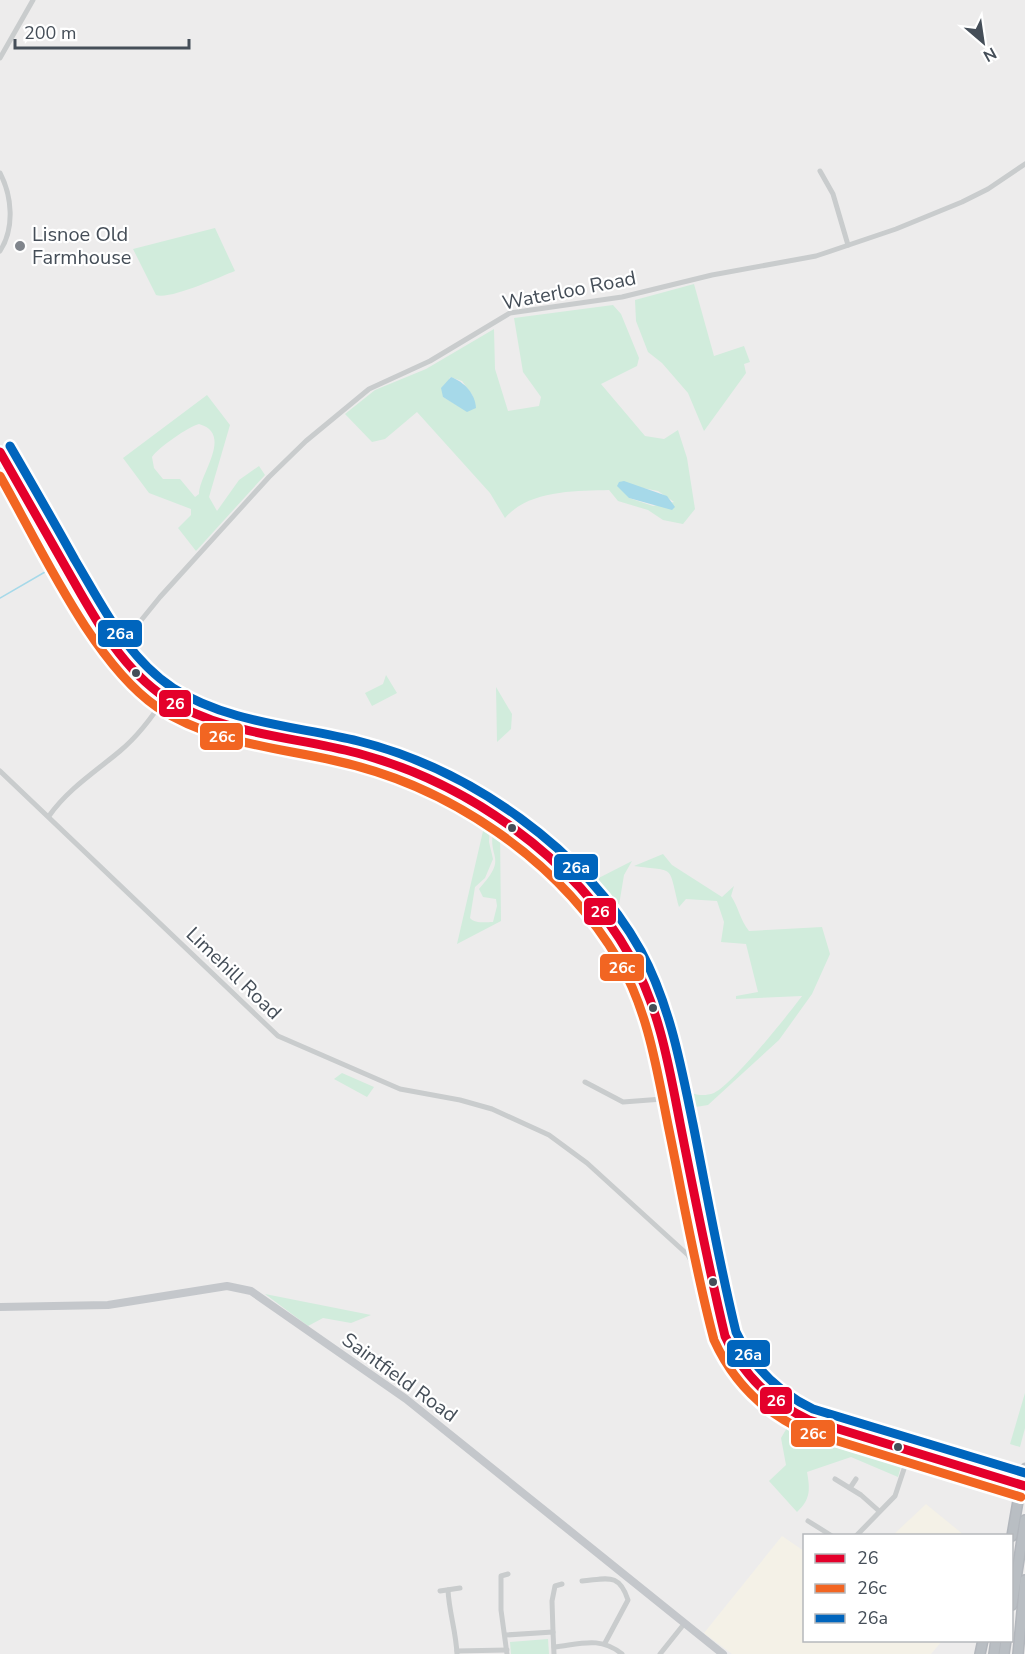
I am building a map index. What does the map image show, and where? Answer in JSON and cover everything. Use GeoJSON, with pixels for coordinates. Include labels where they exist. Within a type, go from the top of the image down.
{"type":"FeatureCollection","features":[{"type":"Feature","properties":{"kind":"highway"},"geometry":{"type":"LineString","coordinates":[[1010,1534],[1025,1467]]}},
{"type":"Feature","properties":{"kind":"highway"},"geometry":{"type":"LineString","coordinates":[[1013,1593],[1025,1520]]}},
{"type":"Feature","properties":{"kind":"highway"},"geometry":{"type":"LineString","coordinates":[[1018,1654],[1025,1580]]}},
{"type":"Feature","properties":{"kind":"main road","name":"Saintfield Road"},"geometry":{"type":"LineString","coordinates":[[0,1307],[32,1309],[108,1305],[226,1286],[251,1291],[406,1399],[723,1654]]}},
{"type":"Feature","properties":{"kind":"street"},"geometry":{"type":"LineString","coordinates":[[0,58],[33,0]]}},
{"type":"Feature","properties":{"kind":"street","name":"Waterloo Road"},"geometry":{"type":"LineString","coordinates":[[117,650],[160,597],[269,477],[306,441],[369,389],[430,361],[510,313],[622,297],[712,276],[816,256],[962,202],[988,189],[1025,164]]}},
{"type":"Feature","properties":{"kind":"street"},"geometry":{"type":"LineString","coordinates":[[820,171],[833,194],[848,245]]}},
{"type":"Feature","properties":{"kind":"street"},"geometry":{"type":"LineString","coordinates":[[0,174],[8,189],[11,203],[6,241],[0,251]]}},
{"type":"Feature","properties":{"kind":"street"},"geometry":{"type":"LineString","coordinates":[[0,452],[117,650],[134,670],[165,697],[214,722],[358,753],[397,766],[449,790],[514,831],[576,885],[606,920],[630,955],[656,1018],[676,1098],[725,1336],[736,1361],[754,1384],[800,1416],[1025,1486]]}},
{"type":"Feature","properties":{"kind":"street"},"geometry":{"type":"LineString","coordinates":[[49,816],[67,793],[123,749],[152,717],[165,697]]}},
{"type":"Feature","properties":{"kind":"street","name":"Limehill Road"},"geometry":{"type":"LineString","coordinates":[[0,771],[278,1036],[400,1089],[460,1100],[492,1109],[549,1135],[587,1163],[688,1255],[698,1272],[720,1342],[730,1359],[736,1361]]}},
{"type":"Feature","properties":{"kind":"street"},"geometry":{"type":"LineString","coordinates":[[585,1082],[623,1102],[676,1098]]}},
{"type":"Feature","properties":{"kind":"street"},"geometry":{"type":"LineString","coordinates":[[858,1534],[895,1496],[910,1451]]}},
{"type":"Feature","properties":{"kind":"street"},"geometry":{"type":"LineString","coordinates":[[835,1479],[879,1511]]}},
{"type":"Feature","properties":{"kind":"street"},"geometry":{"type":"LineString","coordinates":[[850,1488],[856,1479]]}},
{"type":"Feature","properties":{"kind":"street"},"geometry":{"type":"LineString","coordinates":[[808,1521],[829,1534]]}},
{"type":"Feature","properties":{"kind":"street"},"geometry":{"type":"LineString","coordinates":[[448,1590],[457,1653],[507,1652],[498,1574],[508,1574]]}},
{"type":"Feature","properties":{"kind":"street"},"geometry":{"type":"LineString","coordinates":[[582,1581],[612,1579],[619,1581],[628,1600],[635,1602]]}},
{"type":"Feature","properties":{"kind":"street"},"geometry":{"type":"LineString","coordinates":[[554,1654],[552,1601],[556,1584]]}},
{"type":"Feature","properties":{"kind":"street"},"geometry":{"type":"LineString","coordinates":[[440,1591],[460,1588]]}},
{"type":"Feature","properties":{"kind":"street"},"geometry":{"type":"LineString","coordinates":[[605,1643],[628,1600]]}},
{"type":"Feature","properties":{"kind":"street"},"geometry":{"type":"LineString","coordinates":[[660,1654],[684,1624]]}},
{"type":"Feature","properties":{"kind":"street"},"geometry":{"type":"LineString","coordinates":[[506,1635],[553,1632]]}},
{"type":"Feature","properties":{"kind":"street"},"geometry":{"type":"LineString","coordinates":[[554,1647],[605,1643],[622,1654]]}},
{"type":"Feature","properties":{"kind":"shaded area"},"geometry":{"type":"Polygon","coordinates":[[[926,1504],[963,1534],[894,1534],[926,1504]]]}},
{"type":"Feature","properties":{"kind":"shaded area"},"geometry":{"type":"Polygon","coordinates":[[[782,1536],[803,1550],[803,1642],[941,1642],[931,1654],[732,1654],[704,1633],[782,1536]]]}},
{"type":"Feature","properties":{"kind":"green space"},"geometry":{"type":"Polygon","coordinates":[[[215,228],[235,271],[183,291],[163,296],[156,295],[133,249],[215,228]]]}},
{"type":"Feature","properties":{"kind":"green space"},"geometry":{"type":"Polygon","coordinates":[[[694,284],[714,356],[744,346],[750,362],[744,364],[746,373],[704,431],[688,393],[662,363],[648,352],[636,321],[635,300],[694,284]]]}},
{"type":"Feature","properties":{"kind":"green space"},"geometry":{"type":"Polygon","coordinates":[[[613,305],[621,314],[639,358],[637,366],[601,384],[645,436],[664,439],[678,430],[687,458],[695,509],[683,524],[663,520],[648,510],[618,501],[609,490],[567,492],[539,497],[515,509],[505,518],[490,493],[417,412],[385,439],[372,442],[345,414],[375,390],[426,369],[494,329],[495,369],[508,411],[539,406],[541,397],[523,372],[514,318],[613,305]],[[450,377],[443,397],[467,411],[473,396],[462,381],[450,377]],[[632,486],[629,498],[653,506],[674,502],[658,491],[632,486]]]}},
{"type":"Feature","properties":{"kind":"green space"},"geometry":{"type":"Polygon","coordinates":[[[207,395],[230,425],[209,497],[217,511],[239,480],[259,466],[265,475],[196,551],[178,528],[191,515],[191,509],[149,493],[123,458],[207,395]],[[199,424],[194,426],[167,443],[152,457],[154,468],[163,479],[180,479],[195,497],[199,494],[212,456],[214,436],[209,429],[199,424]]]}},
{"type":"Feature","properties":{"kind":"green space"},"geometry":{"type":"Polygon","coordinates":[[[82,588],[131,642],[136,653],[158,674],[231,714],[265,721],[292,735],[219,719],[191,707],[166,692],[143,673],[123,650],[102,622],[82,588]]]}},
{"type":"Feature","properties":{"kind":"green space"},"geometry":{"type":"Polygon","coordinates":[[[90,622],[136,679],[170,706],[198,720],[289,746],[236,739],[200,731],[167,718],[142,700],[133,690],[90,622]]]}},
{"type":"Feature","properties":{"kind":"green space"},"geometry":{"type":"Polygon","coordinates":[[[386,675],[397,693],[372,706],[365,693],[383,684],[386,675]]]}},
{"type":"Feature","properties":{"kind":"green space"},"geometry":{"type":"Polygon","coordinates":[[[496,687],[512,714],[511,729],[497,742],[496,687]]]}},
{"type":"Feature","properties":{"kind":"green space"},"geometry":{"type":"Polygon","coordinates":[[[486,818],[490,822],[489,842],[493,859],[485,878],[475,887],[470,918],[478,922],[493,922],[497,906],[496,899],[483,897],[479,889],[493,870],[495,858],[492,838],[494,828],[497,828],[500,831],[501,921],[457,944],[486,818]]]}},
{"type":"Feature","properties":{"kind":"green space"},"geometry":{"type":"Polygon","coordinates":[[[663,854],[672,865],[722,897],[734,886],[731,896],[749,931],[822,927],[830,954],[812,994],[779,1040],[708,1105],[683,1109],[679,1088],[696,1094],[714,1093],[760,1049],[802,996],[736,999],[736,996],[758,992],[746,944],[721,942],[724,922],[717,901],[686,899],[679,907],[668,872],[634,866],[663,854]]]}},
{"type":"Feature","properties":{"kind":"green space"},"geometry":{"type":"Polygon","coordinates":[[[632,861],[624,875],[618,911],[608,917],[583,886],[632,861]]]}},
{"type":"Feature","properties":{"kind":"green space"},"geometry":{"type":"Polygon","coordinates":[[[342,1073],[374,1087],[367,1097],[334,1079],[342,1073]]]}},
{"type":"Feature","properties":{"kind":"green space"},"geometry":{"type":"Polygon","coordinates":[[[265,1294],[371,1315],[351,1323],[323,1318],[308,1326],[265,1294]]]}},
{"type":"Feature","properties":{"kind":"green space"},"geometry":{"type":"Polygon","coordinates":[[[1025,1393],[1025,1428],[1020,1447],[1010,1444],[1025,1393]]]}},
{"type":"Feature","properties":{"kind":"green space"},"geometry":{"type":"Polygon","coordinates":[[[791,1421],[844,1438],[855,1445],[856,1441],[901,1455],[903,1459],[898,1477],[851,1457],[807,1472],[809,1484],[807,1498],[797,1512],[769,1481],[786,1465],[781,1438],[791,1421]]]}},
{"type":"Feature","properties":{"kind":"green space"},"geometry":{"type":"Polygon","coordinates":[[[548,1639],[549,1654],[511,1654],[510,1642],[548,1639]]]}},
{"type":"Feature","properties":{"kind":"water"},"geometry":{"type":"Polygon","coordinates":[[[451,377],[468,389],[476,408],[467,412],[443,397],[441,388],[451,377]]]}},
{"type":"Feature","properties":{"kind":"water"},"geometry":{"type":"Polygon","coordinates":[[[624,481],[667,496],[675,507],[672,510],[629,498],[617,486],[619,482],[624,481]]]}},
{"type":"Feature","properties":{"kind":"waterway"},"geometry":{"type":"LineString","coordinates":[[0,598],[57,565]]}},
{"type":"Feature","properties":{"kind":"transit line","name":"26a"},"geometry":{"type":"LineString","coordinates":[[10,446],[117,630],[142,662],[157,676],[194,700],[216,709],[263,722],[358,741],[400,754],[441,771],[482,793],[520,818],[556,847],[588,879],[617,914],[641,951],[667,1014],[684,1080],[736,1332],[750,1357],[768,1378],[789,1395],[813,1409],[1025,1473]]}},
{"type":"Feature","properties":{"kind":"transit line","name":"26"},"geometry":{"type":"LineString","coordinates":[[0,452],[96,620],[134,671],[149,685],[166,698],[211,720],[259,733],[357,753],[398,766],[438,783],[477,804],[513,828],[548,856],[607,920],[640,975],[662,1037],[725,1336],[740,1363],[759,1386],[782,1405],[809,1420],[1025,1486]]}},
{"type":"Feature","properties":{"kind":"transit line","name":"26c"},"geometry":{"type":"LineString","coordinates":[[0,476],[50,568],[89,633],[133,687],[157,707],[177,719],[220,736],[375,771],[417,787],[458,807],[496,831],[532,859],[565,890],[594,924],[629,980],[644,1020],[714,1340],[730,1369],[751,1394],[776,1415],[805,1431],[1021,1497]]}},
{"type":"Feature","properties":{"kind":"place","name":"Lisnoe Old Farmhouse"},"geometry":{"type":"Point","coordinates":[20,246]}}]}
